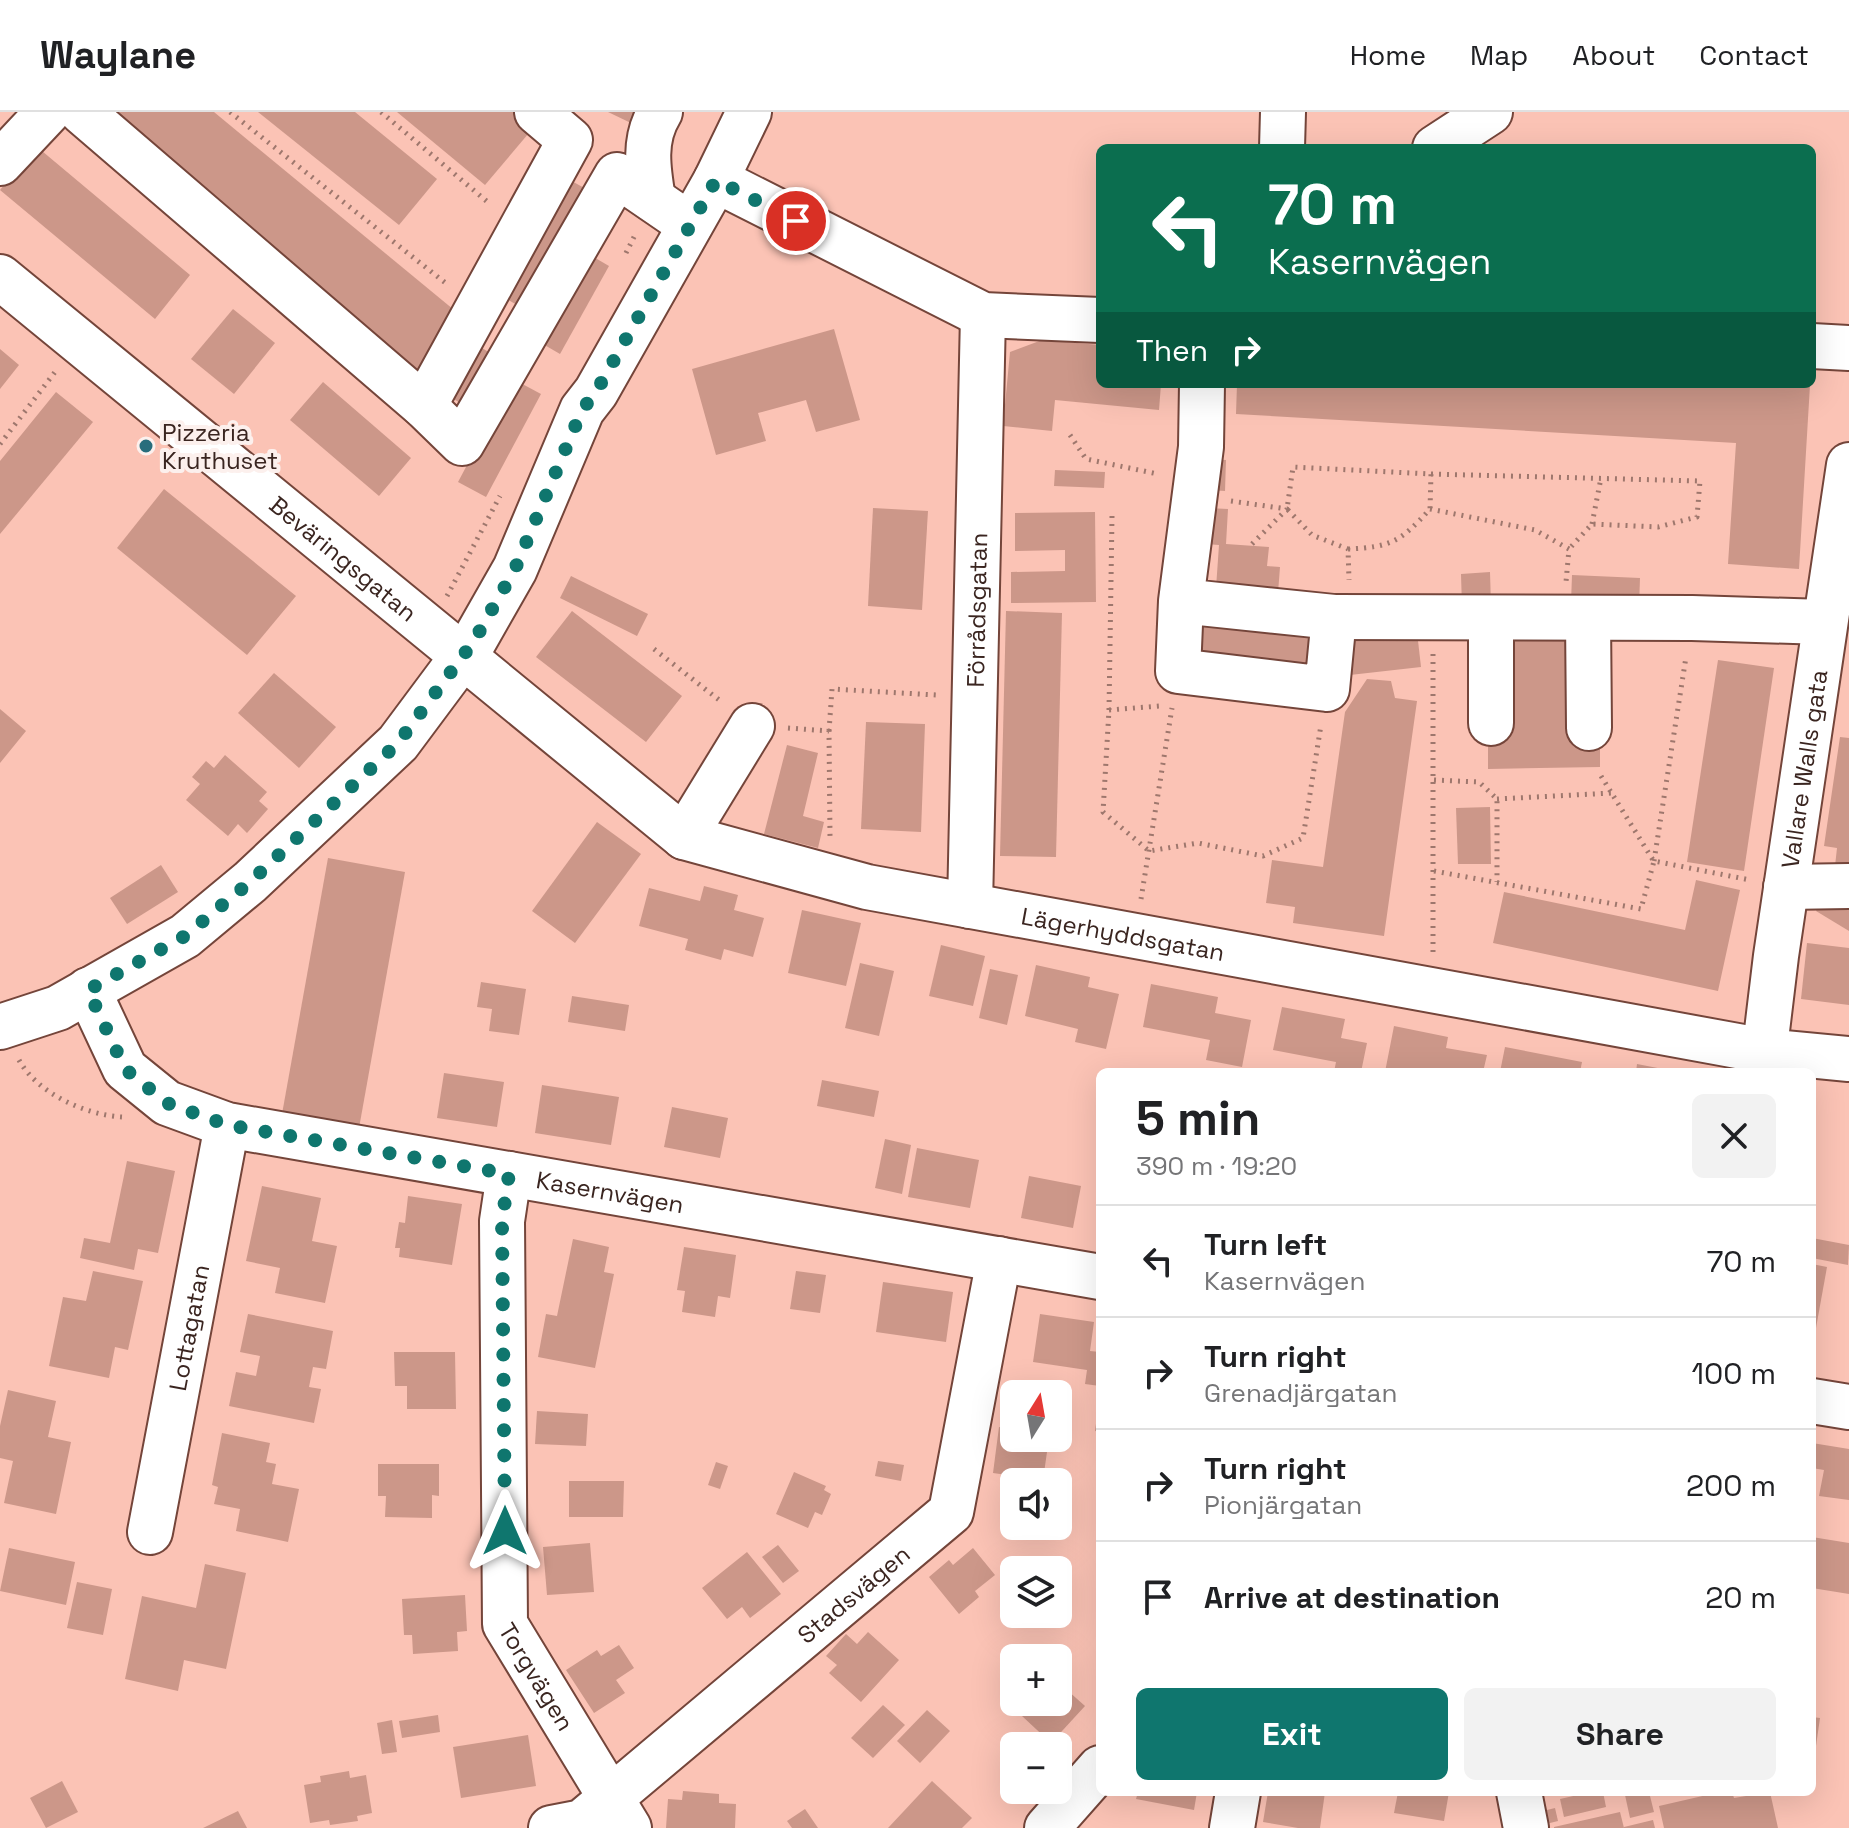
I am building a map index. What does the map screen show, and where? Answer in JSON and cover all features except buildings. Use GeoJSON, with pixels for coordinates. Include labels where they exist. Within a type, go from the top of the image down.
{"type":"FeatureCollection","features":[{"type":"Feature","properties":{"kind":"street"},"geometry":{"type":"LineString","coordinates":[[0,163],[48,112]]}},
{"type":"Feature","properties":{"kind":"street"},"geometry":{"type":"LineString","coordinates":[[82,112],[424,406],[462,443],[617,175]]}},
{"type":"Feature","properties":{"kind":"street"},"geometry":{"type":"LineString","coordinates":[[537,112],[617,175],[690,225]]}},
{"type":"Feature","properties":{"kind":"street"},"geometry":{"type":"LineString","coordinates":[[653,199],[646,162],[653,124],[660,112]]}},
{"type":"Feature","properties":{"kind":"street"},"geometry":{"type":"LineString","coordinates":[[3,1026],[58,1008],[185,936],[250,882],[398,743],[463,656],[515,569],[582,410],[596,392],[716,180],[749,112]]}},
{"type":"Feature","properties":{"kind":"street"},"geometry":{"type":"LineString","coordinates":[[1282,144],[1283,112]]}},
{"type":"Feature","properties":{"kind":"street"},"geometry":{"type":"LineString","coordinates":[[1441,144],[1490,112]]}},
{"type":"Feature","properties":{"kind":"street"},"geometry":{"type":"LineString","coordinates":[[424,406],[570,140]]}},
{"type":"Feature","properties":{"kind":"street"},"geometry":{"type":"LineString","coordinates":[[716,180],[983,315],[1096,320]]}},
{"type":"Feature","properties":{"kind":"street","name":"Beväringsgatan"},"geometry":{"type":"LineString","coordinates":[[0,277],[463,656]]}},
{"type":"Feature","properties":{"kind":"street","name":"Förrådsgatan"},"geometry":{"type":"LineString","coordinates":[[970,906],[983,315]]}},
{"type":"Feature","properties":{"kind":"street"},"geometry":{"type":"LineString","coordinates":[[1816,346],[1849,348]]}},
{"type":"Feature","properties":{"kind":"street"},"geometry":{"type":"LineString","coordinates":[[1202,388],[1201,447],[1181,601],[1178,671],[1327,689],[1342,617]]}},
{"type":"Feature","properties":{"kind":"street","name":"Vallare Walls gata"},"geometry":{"type":"LineString","coordinates":[[1764,1062],[1786,887],[1834,605],[1849,465]]}},
{"type":"Feature","properties":{"kind":"street"},"geometry":{"type":"LineString","coordinates":[[1181,601],[1342,617],[1491,618],[1692,618],[1834,605]]}},
{"type":"Feature","properties":{"kind":"street"},"geometry":{"type":"LineString","coordinates":[[1491,618],[1491,723]]}},
{"type":"Feature","properties":{"kind":"street"},"geometry":{"type":"LineString","coordinates":[[1575,618],[1589,728]]}},
{"type":"Feature","properties":{"kind":"street","name":"Lägerhyddsgatan"},"geometry":{"type":"LineString","coordinates":[[463,656],[684,837],[867,887],[1432,990],[1764,1062],[1849,1059]]}},
{"type":"Feature","properties":{"kind":"street"},"geometry":{"type":"LineString","coordinates":[[684,837],[752,726]]}},
{"type":"Feature","properties":{"kind":"street"},"geometry":{"type":"LineString","coordinates":[[1786,887],[1849,886]]}},
{"type":"Feature","properties":{"kind":"street","name":"Kasernvägen"},"geometry":{"type":"LineString","coordinates":[[88,990],[125,1069],[167,1103],[227,1125],[1096,1276]]}},
{"type":"Feature","properties":{"kind":"street","name":"Lottagatan"},"geometry":{"type":"LineString","coordinates":[[150,1532],[227,1125]]}},
{"type":"Feature","properties":{"kind":"street","name":"Torgvägen"},"geometry":{"type":"LineString","coordinates":[[509,1174],[502,1221],[505,1624],[620,1813]]}},
{"type":"Feature","properties":{"kind":"street","name":"Stadsvägen"},"geometry":{"type":"LineString","coordinates":[[551,1828],[620,1813],[951,1512],[999,1259]]}},
{"type":"Feature","properties":{"kind":"street"},"geometry":{"type":"LineString","coordinates":[[1816,1402],[1849,1407]]}},
{"type":"Feature","properties":{"kind":"street"},"geometry":{"type":"LineString","coordinates":[[1047,1828],[1096,1773]]}},
{"type":"Feature","properties":{"kind":"street"},"geometry":{"type":"LineString","coordinates":[[1232,1828],[1237,1796]]}},
{"type":"Feature","properties":{"kind":"street"},"geometry":{"type":"LineString","coordinates":[[1520,1796],[1526,1828]]}},
{"type":"Feature","properties":{"kind":"path"},"geometry":{"type":"LineString","coordinates":[[230,112],[479,309]]}},
{"type":"Feature","properties":{"kind":"path"},"geometry":{"type":"LineString","coordinates":[[381,112],[522,231]]}},
{"type":"Feature","properties":{"kind":"path"},"geometry":{"type":"LineString","coordinates":[[0,444],[64,361]]}},
{"type":"Feature","properties":{"kind":"path"},"geometry":{"type":"LineString","coordinates":[[1070,435],[1086,459],[1195,489],[1287,509],[1312,535],[1348,549],[1378,548],[1405,536],[1430,509],[1431,474]]}},
{"type":"Feature","properties":{"kind":"path"},"geometry":{"type":"LineString","coordinates":[[1250,546],[1287,509],[1293,467],[1700,481],[1697,517],[1658,527],[1592,524]]}},
{"type":"Feature","properties":{"kind":"path"},"geometry":{"type":"LineString","coordinates":[[1575,618],[1569,549],[1592,524],[1601,478]]}},
{"type":"Feature","properties":{"kind":"path"},"geometry":{"type":"LineString","coordinates":[[1430,509],[1535,530],[1569,549]]}},
{"type":"Feature","properties":{"kind":"path"},"geometry":{"type":"LineString","coordinates":[[1112,516],[1109,710],[1103,812],[1149,851],[1198,843],[1263,856],[1303,838],[1327,689]]}},
{"type":"Feature","properties":{"kind":"path"},"geometry":{"type":"LineString","coordinates":[[1342,617],[1348,549]]}},
{"type":"Feature","properties":{"kind":"path"},"geometry":{"type":"LineString","coordinates":[[1432,990],[1433,617]]}},
{"type":"Feature","properties":{"kind":"path"},"geometry":{"type":"LineString","coordinates":[[1434,871],[1641,909],[1654,861],[1692,618]]}},
{"type":"Feature","properties":{"kind":"path"},"geometry":{"type":"LineString","coordinates":[[829,731],[832,689],[974,697]]}},
{"type":"Feature","properties":{"kind":"path"},"geometry":{"type":"LineString","coordinates":[[1109,710],[1172,705],[1135,936]]}},
{"type":"Feature","properties":{"kind":"path"},"geometry":{"type":"LineString","coordinates":[[1601,776],[1654,861],[1786,887]]}},
{"type":"Feature","properties":{"kind":"path"},"geometry":{"type":"LineString","coordinates":[[1434,780],[1479,782],[1497,799],[1612,793]]}},
{"type":"Feature","properties":{"kind":"path"},"geometry":{"type":"LineString","coordinates":[[1497,799],[1497,882]]}},
{"type":"Feature","properties":{"kind":"path"},"geometry":{"type":"LineString","coordinates":[[3,1026],[20,1064],[33,1078],[71,1106],[91,1113],[126,1118],[167,1103]]}},
{"type":"Feature","properties":{"kind":"place","name":"Pizzeria Kruthuset"},"geometry":{"type":"Point","coordinates":[146,446]}},
{"type":"Feature","properties":{"kind":"route"},"geometry":{"type":"LineString","coordinates":[[505,1531],[502,1221],[509,1174],[227,1125],[167,1103],[125,1069],[88,990],[185,936],[250,882],[398,743],[474,641],[515,569],[582,410],[596,392],[716,180],[796,221]]}}]}
